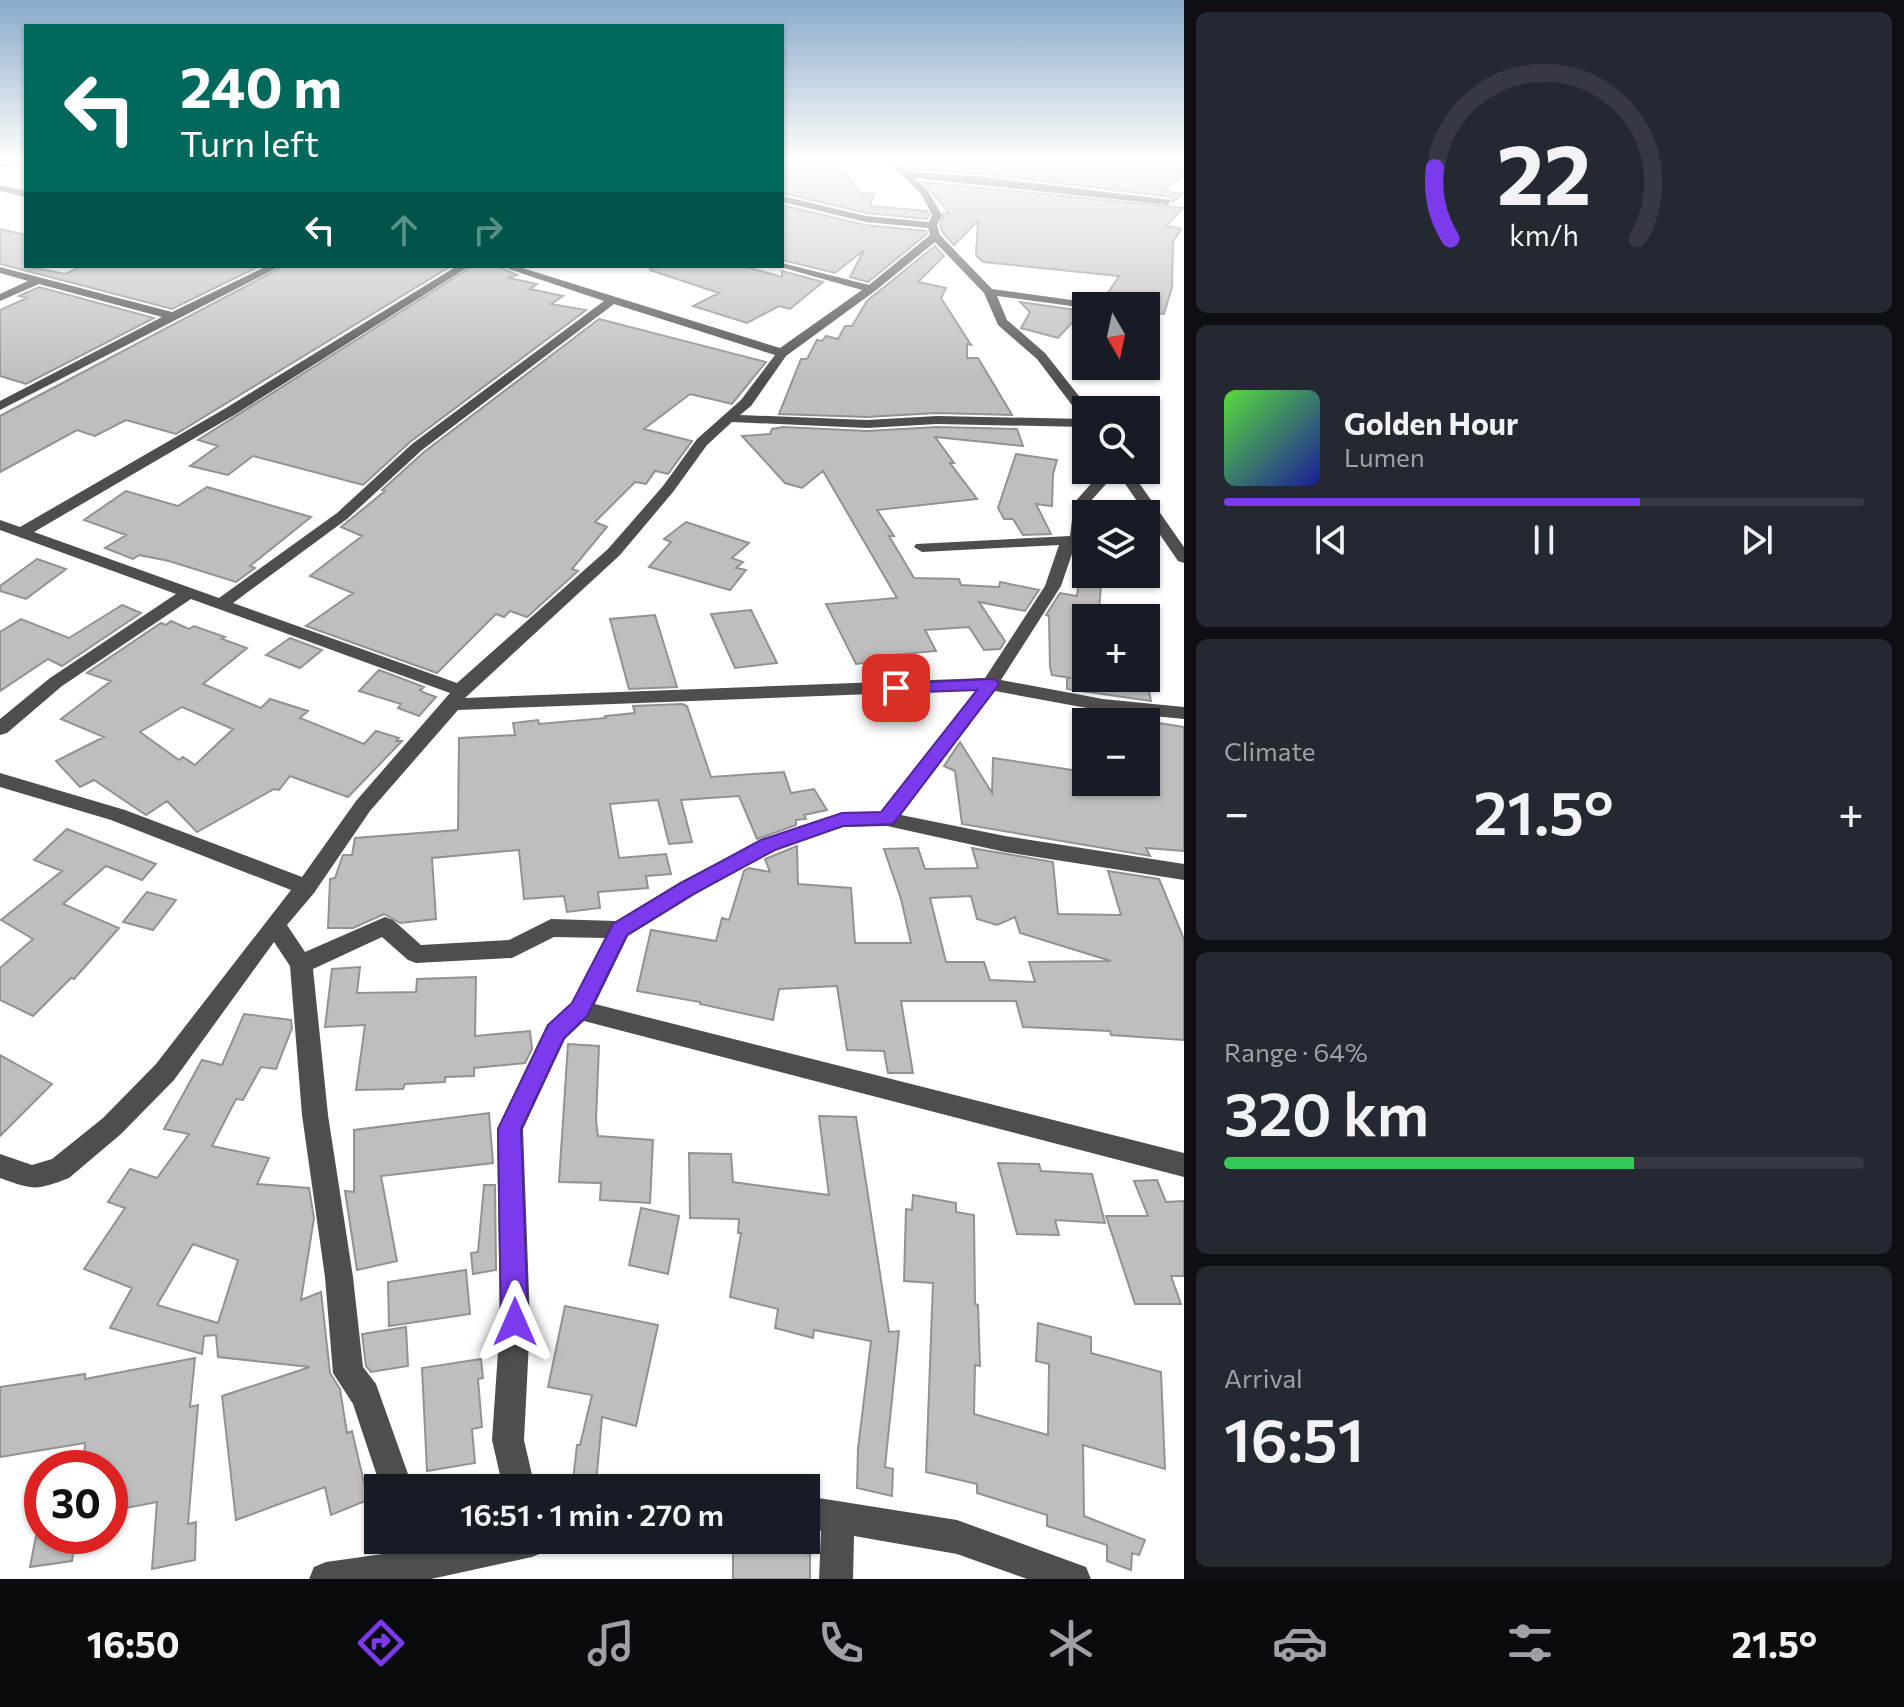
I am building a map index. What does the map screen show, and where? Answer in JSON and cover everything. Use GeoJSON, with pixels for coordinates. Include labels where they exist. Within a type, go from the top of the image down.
{"type":"FeatureCollection","features":[{"type":"Feature","properties":{"kind":"street"},"geometry":{"type":"LineString","coordinates":[[0,1166],[32,1177],[60,1169],[112,1126],[165,1072],[274,925],[306,887],[363,806],[456,697],[614,552],[668,489],[702,442],[746,403],[782,353],[871,289],[931,233]]}},
{"type":"Feature","properties":{"kind":"street"},"geometry":{"type":"LineString","coordinates":[[936,233],[989,292],[1002,322],[1041,356],[1072,396]]}},
{"type":"Feature","properties":{"kind":"street"},"geometry":{"type":"LineString","coordinates":[[784,267],[871,289]]}},
{"type":"Feature","properties":{"kind":"street"},"geometry":{"type":"LineString","coordinates":[[0,406],[272,268]]}},
{"type":"Feature","properties":{"kind":"street"},"geometry":{"type":"LineString","coordinates":[[7,529],[231,411],[462,268]]}},
{"type":"Feature","properties":{"kind":"street"},"geometry":{"type":"LineString","coordinates":[[511,268],[782,353]]}},
{"type":"Feature","properties":{"kind":"street"},"geometry":{"type":"LineString","coordinates":[[0,270],[172,316]]}},
{"type":"Feature","properties":{"kind":"street"},"geometry":{"type":"LineString","coordinates":[[0,298],[39,280]]}},
{"type":"Feature","properties":{"kind":"street"},"geometry":{"type":"LineString","coordinates":[[989,292],[1072,303]]}},
{"type":"Feature","properties":{"kind":"street"},"geometry":{"type":"LineString","coordinates":[[222,603],[342,516],[417,447],[612,300]]}},
{"type":"Feature","properties":{"kind":"street"},"geometry":{"type":"LineString","coordinates":[[746,403],[772,422]]}},
{"type":"Feature","properties":{"kind":"street"},"geometry":{"type":"LineString","coordinates":[[730,418],[867,424],[937,420],[1072,423]]}},
{"type":"Feature","properties":{"kind":"street"},"geometry":{"type":"LineString","coordinates":[[1084,500],[1098,484]]}},
{"type":"Feature","properties":{"kind":"street"},"geometry":{"type":"LineString","coordinates":[[1133,484],[1184,558]]}},
{"type":"Feature","properties":{"kind":"street"},"geometry":{"type":"LineString","coordinates":[[7,529],[222,603],[456,697],[990,684],[1103,705],[1184,713]]}},
{"type":"Feature","properties":{"kind":"street"},"geometry":{"type":"LineString","coordinates":[[922,547],[1072,540]]}},
{"type":"Feature","properties":{"kind":"street"},"geometry":{"type":"LineString","coordinates":[[887,819],[990,684],[1053,586],[1067,546],[1072,543]]}},
{"type":"Feature","properties":{"kind":"street"},"geometry":{"type":"LineString","coordinates":[[0,729],[56,682],[190,592]]}},
{"type":"Feature","properties":{"kind":"street"},"geometry":{"type":"LineString","coordinates":[[0,780],[118,815],[306,887]]}},
{"type":"Feature","properties":{"kind":"street"},"geometry":{"type":"LineString","coordinates":[[516,1474],[508,1440],[515,1322],[510,1129],[556,1032],[580,1010],[620,930],[688,888],[768,845],[842,820],[887,819],[1005,844],[1184,872]]}},
{"type":"Feature","properties":{"kind":"street"},"geometry":{"type":"LineString","coordinates":[[274,925],[301,964],[315,1115],[339,1277],[348,1373],[365,1395],[392,1474]]}},
{"type":"Feature","properties":{"kind":"street"},"geometry":{"type":"LineString","coordinates":[[301,964],[385,926],[416,954],[512,949],[551,928],[620,930]]}},
{"type":"Feature","properties":{"kind":"street"},"geometry":{"type":"LineString","coordinates":[[580,1010],[1184,1165]]}},
{"type":"Feature","properties":{"kind":"street"},"geometry":{"type":"LineString","coordinates":[[836,1579],[822,1515],[957,1537],[1074,1579]]}},
{"type":"Feature","properties":{"kind":"street"},"geometry":{"type":"LineString","coordinates":[[326,1579],[404,1554]]}},
{"type":"Feature","properties":{"kind":"building"},"geometry":{"type":"Polygon","coordinates":[[[0,233],[16,233],[24,235],[24,268],[65,274],[78,268],[256,268],[172,309],[0,264],[0,233]]]}},
{"type":"Feature","properties":{"kind":"building"},"geometry":{"type":"Polygon","coordinates":[[[784,233],[927,233],[868,282],[850,277],[864,250],[835,273],[784,260],[784,233]]]}},
{"type":"Feature","properties":{"kind":"building"},"geometry":{"type":"Polygon","coordinates":[[[943,233],[966,233],[954,245],[943,233]]]}},
{"type":"Feature","properties":{"kind":"building"},"geometry":{"type":"Polygon","coordinates":[[[977,233],[1179,233],[1173,242],[1172,287],[1164,314],[1160,313],[1160,292],[1109,292],[1119,276],[983,262],[976,255],[977,233]]]}},
{"type":"Feature","properties":{"kind":"building"},"geometry":{"type":"Polygon","coordinates":[[[935,246],[944,256],[918,282],[946,288],[941,298],[971,345],[967,344],[967,358],[978,358],[1012,415],[937,413],[867,417],[779,414],[801,359],[807,359],[817,340],[822,341],[826,336],[838,339],[845,326],[852,326],[867,301],[935,246]]]}},
{"type":"Feature","properties":{"kind":"building"},"geometry":{"type":"Polygon","coordinates":[[[280,268],[448,268],[176,434],[126,420],[95,436],[77,430],[0,472],[0,416],[280,268]]]}},
{"type":"Feature","properties":{"kind":"building"},"geometry":{"type":"Polygon","coordinates":[[[470,268],[501,268],[517,275],[509,278],[537,284],[530,289],[563,296],[551,304],[586,310],[410,442],[363,485],[253,456],[228,475],[190,466],[218,446],[198,440],[470,268]]]}},
{"type":"Feature","properties":{"kind":"building"},"geometry":{"type":"Polygon","coordinates":[[[750,268],[782,277],[782,271],[823,282],[790,309],[779,306],[747,323],[693,306],[719,293],[650,270],[750,268]]]}},
{"type":"Feature","properties":{"kind":"building"},"geometry":{"type":"Polygon","coordinates":[[[39,287],[154,318],[26,384],[0,376],[0,310],[27,298],[19,296],[39,287]]]}},
{"type":"Feature","properties":{"kind":"building"},"geometry":{"type":"Polygon","coordinates":[[[1020,302],[1072,309],[1072,323],[1058,338],[1021,328],[1030,312],[1020,302]]]}},
{"type":"Feature","properties":{"kind":"building"},"geometry":{"type":"Polygon","coordinates":[[[599,319],[766,362],[732,404],[690,394],[644,429],[692,441],[668,474],[655,471],[646,484],[635,482],[595,522],[607,527],[572,569],[578,571],[527,617],[510,611],[504,617],[496,614],[437,673],[306,626],[353,593],[310,576],[362,536],[341,527],[385,491],[382,490],[424,452],[599,319]]]}},
{"type":"Feature","properties":{"kind":"building"},"geometry":{"type":"Polygon","coordinates":[[[937,427],[1017,429],[1023,446],[935,437],[977,499],[877,510],[894,536],[889,536],[914,578],[959,579],[961,585],[999,587],[1000,582],[1039,590],[1025,611],[979,602],[1005,641],[1000,649],[984,650],[969,627],[925,630],[936,651],[881,656],[883,661],[856,664],[826,604],[897,598],[823,471],[802,488],[785,483],[742,436],[770,434],[772,429],[867,431],[937,427]]]}},
{"type":"Feature","properties":{"kind":"building"},"geometry":{"type":"Polygon","coordinates":[[[1016,454],[1057,460],[1053,474],[1052,506],[1036,504],[1051,534],[1023,535],[1013,519],[1004,519],[998,508],[1016,454]]]}},
{"type":"Feature","properties":{"kind":"building"},"geometry":{"type":"Polygon","coordinates":[[[207,487],[311,517],[250,566],[255,568],[236,582],[169,561],[139,555],[133,559],[105,548],[126,535],[84,520],[126,491],[178,506],[207,487]]]}},
{"type":"Feature","properties":{"kind":"building"},"geometry":{"type":"Polygon","coordinates":[[[686,522],[749,543],[732,558],[743,562],[736,568],[746,570],[730,590],[649,567],[671,542],[664,539],[686,522]]]}},
{"type":"Feature","properties":{"kind":"building"},"geometry":{"type":"Polygon","coordinates":[[[37,559],[66,569],[26,599],[0,591],[0,586],[37,559]]]}},
{"type":"Feature","properties":{"kind":"building"},"geometry":{"type":"Polygon","coordinates":[[[1078,588],[1101,588],[1099,604],[1072,604],[1072,690],[1067,689],[1067,678],[1071,678],[1052,675],[1049,616],[1046,615],[1060,593],[1077,596],[1078,588]]]}},
{"type":"Feature","properties":{"kind":"building"},"geometry":{"type":"Polygon","coordinates":[[[122,605],[141,613],[62,666],[48,659],[0,691],[0,632],[21,619],[69,638],[122,605]]]}},
{"type":"Feature","properties":{"kind":"building"},"geometry":{"type":"Polygon","coordinates":[[[751,610],[777,663],[735,668],[711,614],[751,610]]]}},
{"type":"Feature","properties":{"kind":"building"},"geometry":{"type":"Polygon","coordinates":[[[655,615],[677,687],[629,689],[610,619],[655,615]]]}},
{"type":"Feature","properties":{"kind":"building"},"geometry":{"type":"Polygon","coordinates":[[[171,621],[189,629],[194,626],[247,648],[203,684],[261,708],[270,699],[308,711],[300,718],[364,744],[376,731],[402,741],[348,797],[290,776],[279,790],[274,789],[197,832],[167,801],[146,815],[94,780],[80,787],[56,761],[104,737],[61,719],[111,681],[87,673],[161,623],[166,625],[171,621]],[[182,707],[140,732],[179,760],[183,757],[195,765],[233,729],[182,707]]]}},
{"type":"Feature","properties":{"kind":"building"},"geometry":{"type":"Polygon","coordinates":[[[290,638],[322,650],[300,668],[266,655],[290,638]]]}},
{"type":"Feature","properties":{"kind":"building"},"geometry":{"type":"Polygon","coordinates":[[[379,670],[424,687],[420,690],[436,697],[419,716],[398,708],[401,704],[359,691],[379,670]]]}},
{"type":"Feature","properties":{"kind":"building"},"geometry":{"type":"Polygon","coordinates":[[[1088,692],[1149,692],[1151,701],[1088,692]]]}},
{"type":"Feature","properties":{"kind":"building"},"geometry":{"type":"Polygon","coordinates":[[[633,706],[687,706],[711,777],[784,772],[791,793],[814,789],[827,810],[804,815],[806,819],[796,820],[796,825],[757,839],[739,796],[681,800],[692,842],[669,844],[658,800],[610,804],[619,858],[666,854],[671,874],[646,876],[648,888],[598,892],[600,908],[567,912],[564,896],[524,899],[519,850],[432,858],[436,919],[400,923],[384,914],[353,928],[328,928],[330,879],[335,878],[343,855],[352,855],[355,838],[458,830],[459,738],[515,735],[513,723],[606,718],[635,713],[633,706]]]}},
{"type":"Feature","properties":{"kind":"building"},"geometry":{"type":"Polygon","coordinates":[[[1160,723],[1184,727],[1184,851],[1146,848],[1150,856],[962,824],[955,771],[944,766],[960,742],[992,793],[993,758],[1072,770],[1072,796],[1160,796],[1160,723]]]}},
{"type":"Feature","properties":{"kind":"building"},"geometry":{"type":"Polygon","coordinates":[[[67,829],[156,864],[142,880],[106,866],[63,904],[119,928],[74,979],[71,978],[33,1016],[0,1000],[0,968],[33,939],[1,920],[62,871],[34,860],[67,829]]]}},
{"type":"Feature","properties":{"kind":"building"},"geometry":{"type":"Polygon","coordinates":[[[797,846],[798,884],[851,888],[855,943],[911,943],[901,899],[884,849],[918,848],[925,869],[978,868],[972,848],[1053,862],[1058,914],[1121,915],[1108,871],[1159,879],[1184,939],[1184,1040],[1111,1035],[1110,1031],[1023,1027],[1016,1001],[901,1001],[913,1073],[888,1073],[884,1051],[847,1050],[837,986],[779,989],[773,1020],[637,991],[651,930],[716,941],[722,918],[729,920],[744,871],[749,868],[770,872],[765,859],[797,846]],[[971,896],[930,898],[946,962],[984,962],[990,980],[1035,982],[1029,962],[1111,961],[1020,933],[1015,917],[997,925],[977,919],[971,896]]]}},
{"type":"Feature","properties":{"kind":"building"},"geometry":{"type":"Polygon","coordinates":[[[147,892],[176,900],[153,930],[123,922],[147,892]]]}},
{"type":"Feature","properties":{"kind":"building"},"geometry":{"type":"Polygon","coordinates":[[[360,967],[357,993],[416,992],[417,979],[476,977],[475,1036],[530,1031],[532,1049],[525,1063],[474,1068],[474,1076],[445,1077],[445,1082],[405,1084],[403,1089],[356,1090],[365,1025],[325,1027],[332,969],[360,967]]]}},
{"type":"Feature","properties":{"kind":"building"},"geometry":{"type":"Polygon","coordinates":[[[244,1014],[291,1020],[292,1028],[276,1069],[261,1067],[243,1100],[236,1099],[212,1146],[269,1158],[257,1184],[309,1188],[314,1218],[301,1300],[321,1292],[330,1373],[340,1389],[347,1433],[352,1431],[364,1483],[364,1502],[331,1515],[325,1487],[236,1520],[222,1396],[310,1367],[218,1357],[216,1335],[204,1336],[202,1354],[110,1328],[132,1288],[84,1269],[125,1208],[108,1202],[130,1169],[157,1178],[189,1134],[164,1129],[202,1060],[222,1065],[244,1014]],[[193,1244],[157,1305],[218,1323],[238,1260],[193,1244]]]}},
{"type":"Feature","properties":{"kind":"building"},"geometry":{"type":"Polygon","coordinates":[[[568,1044],[599,1046],[598,1136],[653,1140],[650,1203],[600,1200],[601,1183],[559,1182],[568,1044]]]}},
{"type":"Feature","properties":{"kind":"building"},"geometry":{"type":"Polygon","coordinates":[[[0,1055],[52,1084],[0,1136],[0,1055]]]}},
{"type":"Feature","properties":{"kind":"building"},"geometry":{"type":"Polygon","coordinates":[[[489,1113],[493,1163],[381,1176],[397,1261],[357,1270],[345,1191],[354,1192],[354,1130],[489,1113]]]}},
{"type":"Feature","properties":{"kind":"building"},"geometry":{"type":"Polygon","coordinates":[[[819,1116],[856,1117],[889,1332],[899,1331],[885,1467],[893,1469],[892,1496],[857,1488],[858,1449],[871,1341],[814,1330],[813,1338],[775,1328],[778,1309],[730,1297],[741,1233],[738,1233],[739,1219],[690,1218],[689,1153],[731,1154],[733,1182],[829,1195],[819,1116]]]}},
{"type":"Feature","properties":{"kind":"building"},"geometry":{"type":"Polygon","coordinates":[[[998,1163],[1039,1164],[1041,1171],[1092,1174],[1105,1223],[1055,1220],[1059,1235],[1017,1234],[998,1163]]]}},
{"type":"Feature","properties":{"kind":"building"},"geometry":{"type":"Polygon","coordinates":[[[1157,1180],[1166,1202],[1184,1201],[1184,1276],[1171,1276],[1181,1304],[1135,1304],[1106,1216],[1148,1216],[1134,1181],[1157,1180]]]}},
{"type":"Feature","properties":{"kind":"building"},"geometry":{"type":"Polygon","coordinates":[[[484,1185],[495,1185],[496,1270],[473,1274],[471,1253],[478,1252],[484,1185]]]}},
{"type":"Feature","properties":{"kind":"building"},"geometry":{"type":"Polygon","coordinates":[[[913,1195],[956,1203],[956,1212],[974,1215],[975,1304],[978,1305],[980,1366],[975,1365],[974,1414],[1048,1435],[1049,1364],[1036,1361],[1038,1323],[1091,1337],[1091,1353],[1161,1372],[1165,1469],[1083,1445],[1084,1516],[1145,1540],[1139,1555],[1132,1553],[1131,1570],[1107,1561],[1107,1545],[1047,1526],[1047,1515],[977,1493],[977,1484],[926,1472],[933,1283],[904,1281],[906,1209],[912,1210],[913,1195]]]}},
{"type":"Feature","properties":{"kind":"building"},"geometry":{"type":"Polygon","coordinates":[[[641,1208],[679,1216],[668,1274],[629,1265],[641,1208]]]}},
{"type":"Feature","properties":{"kind":"building"},"geometry":{"type":"Polygon","coordinates":[[[466,1270],[470,1314],[389,1326],[388,1282],[466,1270]]]}},
{"type":"Feature","properties":{"kind":"building"},"geometry":{"type":"Polygon","coordinates":[[[565,1306],[658,1325],[636,1426],[602,1417],[597,1474],[574,1474],[577,1445],[580,1445],[592,1395],[548,1387],[565,1306]]]}},
{"type":"Feature","properties":{"kind":"building"},"geometry":{"type":"Polygon","coordinates":[[[406,1327],[408,1366],[371,1372],[366,1366],[362,1334],[406,1327]]]}},
{"type":"Feature","properties":{"kind":"building"},"geometry":{"type":"Polygon","coordinates":[[[195,1358],[190,1407],[198,1405],[188,1524],[196,1522],[195,1560],[152,1569],[157,1502],[128,1508],[128,1450],[84,1450],[85,1443],[24,1450],[24,1453],[0,1457],[0,1387],[85,1374],[85,1379],[195,1358]]]}},
{"type":"Feature","properties":{"kind":"building"},"geometry":{"type":"Polygon","coordinates":[[[481,1359],[483,1378],[478,1379],[482,1427],[472,1429],[475,1463],[427,1471],[422,1368],[481,1359]]]}},
{"type":"Feature","properties":{"kind":"building"},"geometry":{"type":"Polygon","coordinates":[[[33,1554],[73,1554],[72,1561],[30,1567],[33,1554]]]}},
{"type":"Feature","properties":{"kind":"building"},"geometry":{"type":"Polygon","coordinates":[[[733,1554],[810,1554],[810,1579],[733,1579],[733,1554]]]}},
{"type":"Feature","properties":{"kind":"route"},"geometry":{"type":"LineString","coordinates":[[515,1322],[510,1129],[556,1032],[580,1010],[620,930],[688,888],[768,845],[842,820],[887,819],[990,684],[896,688]]}}]}
